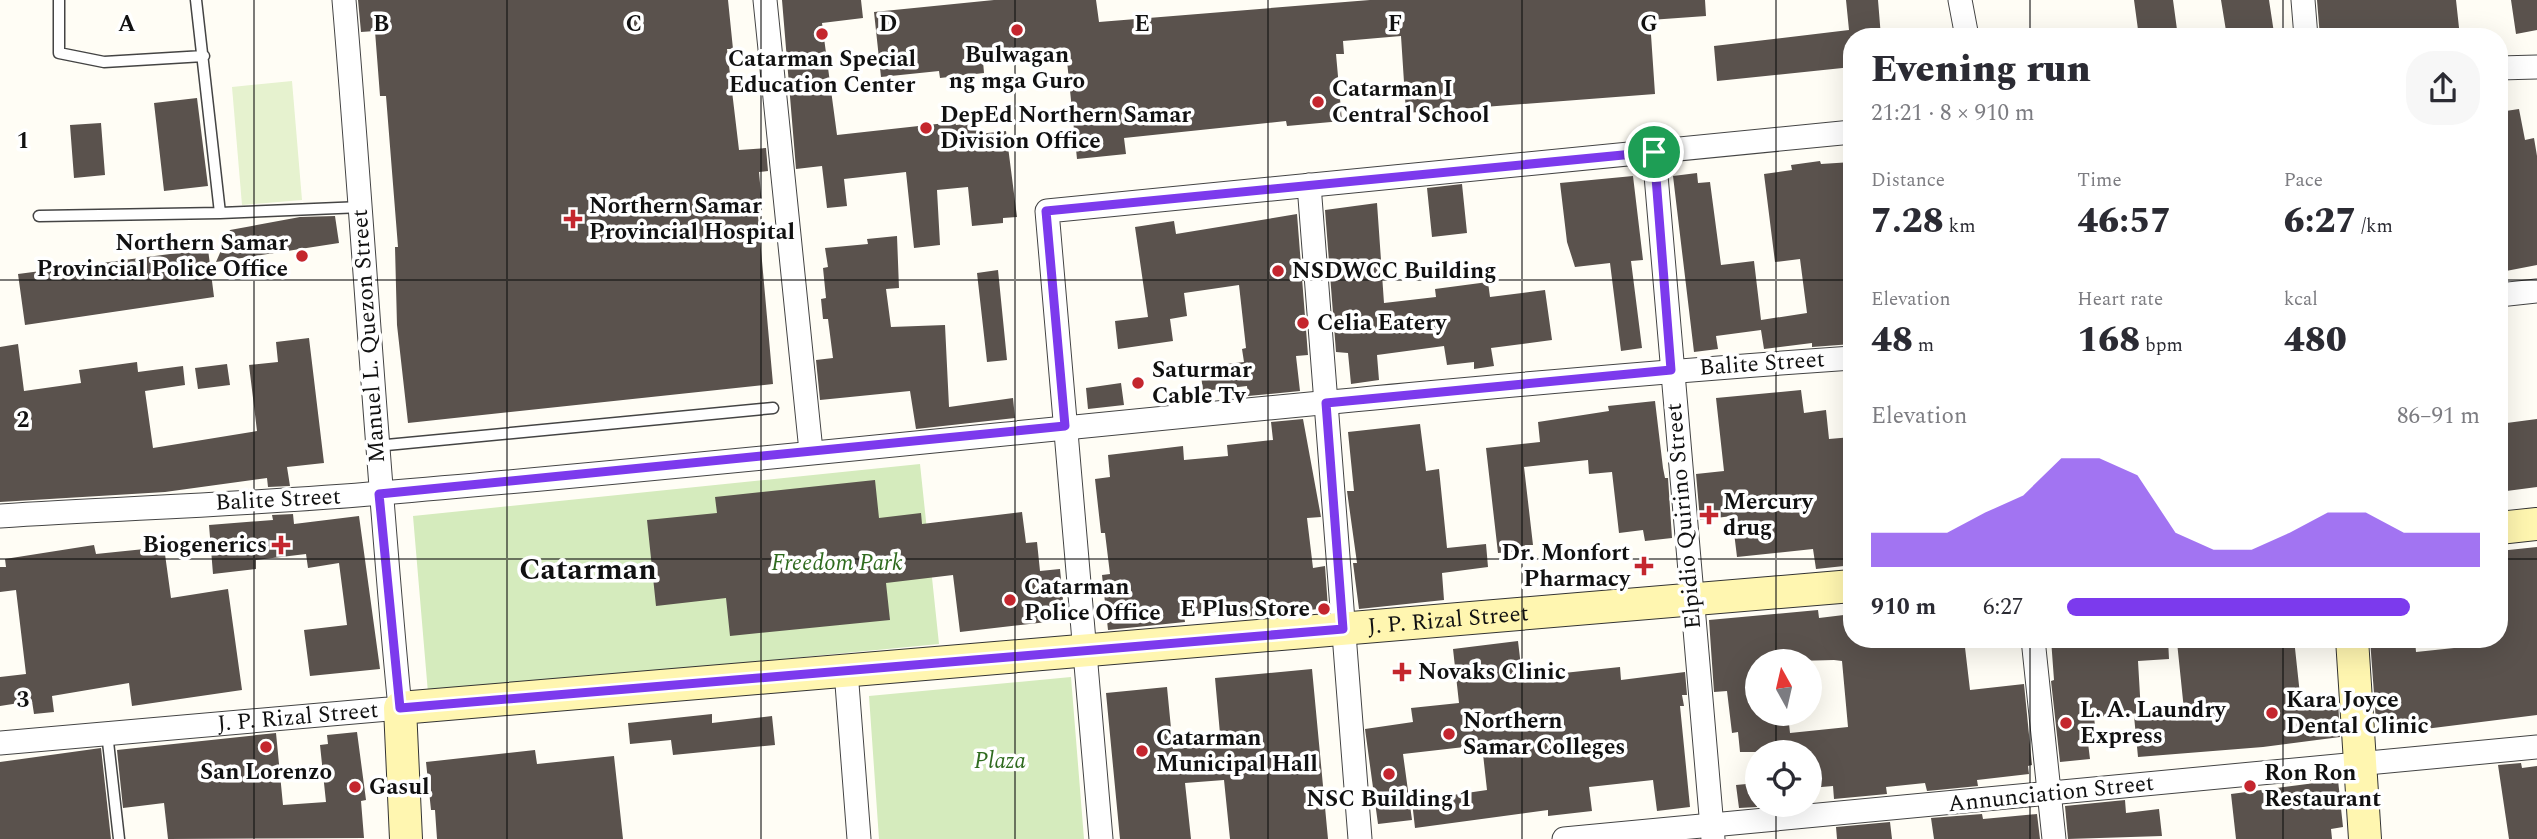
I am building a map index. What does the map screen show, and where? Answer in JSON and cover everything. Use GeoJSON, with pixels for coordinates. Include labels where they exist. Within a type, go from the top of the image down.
{"type":"FeatureCollection","features":[{"type":"Feature","properties":{"kind":"main road"},"geometry":{"type":"LineString","coordinates":[[2508,527],[2537,524]]}},
{"type":"Feature","properties":{"kind":"main road","name":"J. P. Rizal Street"},"geometry":{"type":"LineString","coordinates":[[400,708],[1843,587]]}},
{"type":"Feature","properties":{"kind":"main road"},"geometry":{"type":"LineString","coordinates":[[2353,648],[2365,839]]}},
{"type":"Feature","properties":{"kind":"main road","name":"Manuel L. Quezon Street"},"geometry":{"type":"LineString","coordinates":[[400,708],[406,839]]}},
{"type":"Feature","properties":{"kind":"street","name":"Manuel L. Quezon Street"},"geometry":{"type":"LineString","coordinates":[[344,0],[362,206],[379,494],[400,708]]}},
{"type":"Feature","properties":{"kind":"street"},"geometry":{"type":"LineString","coordinates":[[765,0],[811,451]]}},
{"type":"Feature","properties":{"kind":"street"},"geometry":{"type":"LineString","coordinates":[[1960,0],[1965,28]]}},
{"type":"Feature","properties":{"kind":"street"},"geometry":{"type":"LineString","coordinates":[[2303,0],[2305,28]]}},
{"type":"Feature","properties":{"kind":"street"},"geometry":{"type":"LineString","coordinates":[[2508,68],[2537,67]]}},
{"type":"Feature","properties":{"kind":"street"},"geometry":{"type":"LineString","coordinates":[[1101,839],[1046,211],[1843,133]]}},
{"type":"Feature","properties":{"kind":"street","name":"Elpidio Quirino Street"},"geometry":{"type":"LineString","coordinates":[[1654,152],[1712,833]]}},
{"type":"Feature","properties":{"kind":"street"},"geometry":{"type":"LineString","coordinates":[[1309,185],[1360,839]]}},
{"type":"Feature","properties":{"kind":"street"},"geometry":{"type":"LineString","coordinates":[[2508,294],[2537,291]]}},
{"type":"Feature","properties":{"kind":"street","name":"Balite Street"},"geometry":{"type":"LineString","coordinates":[[0,516],[379,494],[1065,426],[1671,370],[1843,359]]}},
{"type":"Feature","properties":{"kind":"street"},"geometry":{"type":"LineString","coordinates":[[2034,648],[2054,839]]}},
{"type":"Feature","properties":{"kind":"street"},"geometry":{"type":"LineString","coordinates":[[846,671],[859,839]]}},
{"type":"Feature","properties":{"kind":"street","name":"J. P. Rizal Street"},"geometry":{"type":"LineString","coordinates":[[0,743],[400,708]]}},
{"type":"Feature","properties":{"kind":"street","name":"Annunciation Street"},"geometry":{"type":"LineString","coordinates":[[1564,839],[1712,833],[2049,794],[2537,747]]}},
{"type":"Feature","properties":{"kind":"lane"},"geometry":{"type":"LineString","coordinates":[[59,0],[59,53],[104,62],[204,56]]}},
{"type":"Feature","properties":{"kind":"lane"},"geometry":{"type":"LineString","coordinates":[[196,0],[220,213]]}},
{"type":"Feature","properties":{"kind":"lane"},"geometry":{"type":"LineString","coordinates":[[39,216],[220,213],[362,206]]}},
{"type":"Feature","properties":{"kind":"lane"},"geometry":{"type":"LineString","coordinates":[[376,446],[773,408]]}},
{"type":"Feature","properties":{"kind":"lane"},"geometry":{"type":"LineString","coordinates":[[107,733],[119,839]]}},
{"type":"Feature","properties":{"kind":"green space"},"geometry":{"type":"Polygon","coordinates":[[[292,81],[302,200],[242,205],[232,87],[292,81]]]}},
{"type":"Feature","properties":{"kind":"green space","name":"Freedom Park"},"geometry":{"type":"Polygon","coordinates":[[[920,464],[939,644],[428,693],[413,516],[920,464]]]}},
{"type":"Feature","properties":{"kind":"green space","name":"Plaza"},"geometry":{"type":"Polygon","coordinates":[[[1071,677],[1084,839],[879,839],[869,696],[1071,677]]]}},
{"type":"Feature","properties":{"kind":"building","name":"Northern Samar Provincial Hospital"},"geometry":{"type":"Polygon","coordinates":[[[358,0],[728,0],[733,49],[727,49],[739,150],[766,148],[768,171],[759,172],[762,205],[757,205],[773,384],[408,423],[397,325],[395,247],[398,247],[386,96],[380,96],[375,31],[361,32],[358,0]]]}},
{"type":"Feature","properties":{"kind":"building"},"geometry":{"type":"Polygon","coordinates":[[[782,0],[861,0],[863,18],[822,23],[837,135],[955,122],[956,125],[976,123],[978,134],[1006,131],[1017,217],[1003,218],[1003,223],[972,226],[968,187],[937,190],[940,245],[914,248],[906,172],[844,179],[847,206],[827,208],[822,166],[796,169],[782,0]]]}},
{"type":"Feature","properties":{"kind":"building","name":"Catarman I Central School"},"geometry":{"type":"Polygon","coordinates":[[[994,0],[1096,0],[1099,22],[1370,0],[1705,0],[1706,16],[1650,20],[1655,94],[1406,113],[1401,36],[1343,41],[1344,54],[1336,54],[1342,121],[1287,126],[1286,121],[1124,138],[1126,154],[1077,159],[1067,61],[1054,63],[1053,54],[983,61],[984,73],[940,78],[939,71],[881,77],[874,12],[994,0]]]}},
{"type":"Feature","properties":{"kind":"building"},"geometry":{"type":"Polygon","coordinates":[[[1846,0],[1878,0],[1880,28],[1849,28],[1846,0]]]}},
{"type":"Feature","properties":{"kind":"building"},"geometry":{"type":"Polygon","coordinates":[[[2134,0],[2173,0],[2177,28],[2138,28],[2134,0]]]}},
{"type":"Feature","properties":{"kind":"building"},"geometry":{"type":"Polygon","coordinates":[[[2221,0],[2269,0],[2273,28],[2226,28],[2221,0]]]}},
{"type":"Feature","properties":{"kind":"building"},"geometry":{"type":"Polygon","coordinates":[[[2317,0],[2456,0],[2459,28],[2319,28],[2317,0]]]}},
{"type":"Feature","properties":{"kind":"building"},"geometry":{"type":"Polygon","coordinates":[[[2511,0],[2537,0],[2537,30],[2516,34],[2511,0]]]}},
{"type":"Feature","properties":{"kind":"building"},"geometry":{"type":"Polygon","coordinates":[[[1843,31],[1843,68],[1717,81],[1714,46],[1843,31]]]}},
{"type":"Feature","properties":{"kind":"building"},"geometry":{"type":"Polygon","coordinates":[[[197,98],[208,186],[164,191],[154,103],[197,98]]]}},
{"type":"Feature","properties":{"kind":"building"},"geometry":{"type":"Polygon","coordinates":[[[2519,109],[2525,140],[2534,138],[2537,156],[2537,265],[2508,271],[2508,111],[2519,109]]]}},
{"type":"Feature","properties":{"kind":"building"},"geometry":{"type":"Polygon","coordinates":[[[101,123],[105,175],[74,178],[70,125],[101,123]]]}},
{"type":"Feature","properties":{"kind":"building"},"geometry":{"type":"Polygon","coordinates":[[[1820,161],[1821,164],[1843,163],[1843,345],[1812,347],[1812,343],[1764,349],[1761,330],[1716,336],[1718,349],[1694,352],[1673,176],[1697,173],[1698,183],[1710,182],[1721,265],[1754,261],[1761,320],[1807,313],[1800,259],[1775,262],[1764,174],[1792,170],[1791,165],[1820,161]]]}},
{"type":"Feature","properties":{"kind":"building"},"geometry":{"type":"Polygon","coordinates":[[[1633,176],[1643,260],[1631,261],[1642,348],[1621,351],[1610,263],[1575,267],[1567,242],[1560,183],[1633,176]]]}},
{"type":"Feature","properties":{"kind":"building"},"geometry":{"type":"Polygon","coordinates":[[[1462,184],[1467,233],[1432,237],[1427,188],[1462,184]]]}},
{"type":"Feature","properties":{"kind":"building"},"geometry":{"type":"Polygon","coordinates":[[[1377,203],[1384,303],[1436,297],[1435,289],[1488,282],[1490,297],[1545,290],[1552,340],[1491,348],[1494,366],[1474,369],[1474,362],[1447,365],[1444,346],[1377,355],[1379,380],[1351,384],[1348,353],[1336,352],[1325,210],[1377,203]]]}},
{"type":"Feature","properties":{"kind":"building"},"geometry":{"type":"Polygon","coordinates":[[[1297,214],[1308,355],[1296,356],[1300,391],[1248,396],[1247,386],[1203,391],[1200,367],[1244,362],[1242,349],[1246,348],[1239,285],[1184,293],[1187,316],[1170,319],[1173,341],[1118,349],[1115,321],[1148,317],[1135,227],[1174,221],[1176,234],[1297,214]]]}},
{"type":"Feature","properties":{"kind":"building"},"geometry":{"type":"Polygon","coordinates":[[[335,216],[339,243],[216,262],[230,230],[300,217],[335,216]]]}},
{"type":"Feature","properties":{"kind":"building"},"geometry":{"type":"Polygon","coordinates":[[[897,236],[899,288],[886,289],[891,327],[945,325],[949,407],[1013,398],[1015,418],[916,429],[910,391],[820,400],[816,360],[833,358],[828,319],[823,319],[821,299],[826,298],[823,268],[828,267],[825,248],[868,244],[867,239],[897,236]]]}},
{"type":"Feature","properties":{"kind":"building"},"geometry":{"type":"Polygon","coordinates":[[[208,249],[214,297],[25,325],[18,274],[208,249]]]}},
{"type":"Feature","properties":{"kind":"building"},"geometry":{"type":"Polygon","coordinates":[[[998,270],[1007,360],[987,362],[977,273],[998,270]]]}},
{"type":"Feature","properties":{"kind":"building"},"geometry":{"type":"Polygon","coordinates":[[[309,338],[324,463],[287,467],[290,486],[268,487],[267,478],[165,492],[0,502],[0,347],[18,344],[24,391],[81,383],[79,370],[137,362],[138,372],[183,366],[185,385],[145,391],[153,448],[257,431],[249,365],[278,362],[276,342],[309,338]]]}},
{"type":"Feature","properties":{"kind":"building"},"geometry":{"type":"Polygon","coordinates":[[[227,364],[230,385],[198,389],[195,368],[227,364]]]}},
{"type":"Feature","properties":{"kind":"building"},"geometry":{"type":"Polygon","coordinates":[[[1121,383],[1124,405],[1088,409],[1086,388],[1121,383]]]}},
{"type":"Feature","properties":{"kind":"building"},"geometry":{"type":"Polygon","coordinates":[[[1801,390],[1804,413],[1826,410],[1829,439],[1843,438],[1843,566],[1816,569],[1813,549],[1737,557],[1732,516],[1700,520],[1696,474],[1724,471],[1716,398],[1801,390]]]}},
{"type":"Feature","properties":{"kind":"building"},"geometry":{"type":"Polygon","coordinates":[[[1655,401],[1663,468],[1665,478],[1668,478],[1672,538],[1645,541],[1643,530],[1619,533],[1612,472],[1589,474],[1588,460],[1524,467],[1533,545],[1525,545],[1526,551],[1498,553],[1486,448],[1540,442],[1538,422],[1609,411],[1608,406],[1655,401]]]}},
{"type":"Feature","properties":{"kind":"building"},"geometry":{"type":"Polygon","coordinates":[[[1303,419],[1321,517],[1307,518],[1313,568],[1325,566],[1328,608],[1244,617],[1243,609],[1184,615],[1185,622],[1108,630],[1102,575],[1110,574],[1105,533],[1101,533],[1095,479],[1110,477],[1108,455],[1183,446],[1184,460],[1228,456],[1227,445],[1273,440],[1271,422],[1303,419]]]}},
{"type":"Feature","properties":{"kind":"building"},"geometry":{"type":"Polygon","coordinates":[[[2537,419],[2537,487],[2508,491],[2508,423],[2537,419]]]}},
{"type":"Feature","properties":{"kind":"building"},"geometry":{"type":"Polygon","coordinates":[[[1420,424],[1426,471],[1439,469],[1447,548],[1486,544],[1488,567],[1442,573],[1444,600],[1359,609],[1353,563],[1357,563],[1347,491],[1354,491],[1348,432],[1420,424]]]}},
{"type":"Feature","properties":{"kind":"building"},"geometry":{"type":"Polygon","coordinates":[[[875,480],[879,518],[921,513],[922,524],[1022,512],[1026,543],[1037,542],[1040,571],[1060,569],[1065,620],[960,632],[953,575],[886,583],[890,620],[730,636],[726,598],[656,606],[647,520],[717,513],[715,497],[875,480]]]}},
{"type":"Feature","properties":{"kind":"building"},"geometry":{"type":"Polygon","coordinates":[[[293,514],[294,524],[359,516],[380,669],[310,676],[304,630],[347,625],[339,563],[308,568],[306,554],[256,560],[256,569],[213,574],[209,525],[273,520],[272,515],[293,514]]]}},
{"type":"Feature","properties":{"kind":"building"},"geometry":{"type":"Polygon","coordinates":[[[94,545],[96,554],[164,547],[171,598],[228,589],[242,690],[132,706],[129,683],[52,696],[54,712],[34,714],[32,701],[0,706],[0,677],[26,674],[16,590],[0,592],[0,567],[6,567],[5,559],[94,545]]]}},
{"type":"Feature","properties":{"kind":"building"},"geometry":{"type":"Polygon","coordinates":[[[2537,547],[2537,715],[2377,735],[2371,648],[2416,648],[2416,652],[2454,648],[2508,648],[2508,550],[2537,547]]]}},
{"type":"Feature","properties":{"kind":"building"},"geometry":{"type":"Polygon","coordinates":[[[1818,610],[1819,618],[1843,615],[1843,648],[1965,648],[1970,690],[2024,684],[2032,765],[2028,766],[2029,774],[1977,780],[1978,786],[1927,791],[1925,783],[1886,787],[1887,794],[1834,799],[1833,786],[1822,787],[1822,740],[1745,740],[1745,752],[1740,752],[1738,732],[1732,733],[1727,691],[1714,692],[1709,620],[1818,610]]]}},
{"type":"Feature","properties":{"kind":"building"},"geometry":{"type":"Polygon","coordinates":[[[1518,641],[1522,675],[1526,677],[1620,667],[1621,680],[1685,672],[1687,695],[1682,695],[1684,706],[1680,706],[1690,807],[1657,811],[1653,780],[1589,787],[1592,811],[1548,816],[1548,810],[1415,828],[1412,801],[1487,790],[1482,745],[1403,754],[1412,820],[1378,824],[1365,729],[1413,722],[1411,708],[1459,703],[1453,649],[1518,641]]]}},
{"type":"Feature","properties":{"kind":"building"},"geometry":{"type":"Polygon","coordinates":[[[2052,648],[2168,648],[2169,659],[2138,661],[2141,713],[2094,717],[2097,743],[2088,743],[2090,759],[2060,762],[2051,681],[2054,680],[2052,648]]]}},
{"type":"Feature","properties":{"kind":"building"},"geometry":{"type":"Polygon","coordinates":[[[2178,648],[2295,648],[2301,704],[2338,700],[2340,737],[2263,747],[2138,757],[2134,716],[2184,710],[2178,648]]]}},
{"type":"Feature","properties":{"kind":"building"},"geometry":{"type":"Polygon","coordinates":[[[1312,669],[1328,839],[1230,839],[1224,780],[1185,783],[1191,839],[1120,839],[1106,693],[1167,687],[1173,749],[1221,745],[1215,678],[1312,669]]]}},
{"type":"Feature","properties":{"kind":"building"},"geometry":{"type":"Polygon","coordinates":[[[712,714],[712,723],[772,716],[775,745],[673,755],[671,740],[630,744],[628,723],[712,714]]]}},
{"type":"Feature","properties":{"kind":"building"},"geometry":{"type":"Polygon","coordinates":[[[357,732],[366,800],[361,801],[364,838],[168,839],[164,803],[123,808],[117,750],[276,733],[283,805],[326,802],[320,745],[328,744],[327,735],[357,732]]]}},
{"type":"Feature","properties":{"kind":"building"},"geometry":{"type":"Polygon","coordinates":[[[101,748],[111,839],[0,839],[0,762],[101,748]]]}},
{"type":"Feature","properties":{"kind":"building"},"geometry":{"type":"Polygon","coordinates":[[[535,750],[537,764],[614,756],[623,839],[437,839],[435,810],[431,810],[426,762],[535,750]]]}},
{"type":"Feature","properties":{"kind":"building"},"geometry":{"type":"Polygon","coordinates":[[[2521,763],[2522,768],[2537,766],[2537,839],[2509,839],[2498,765],[2521,763]]]}},
{"type":"Feature","properties":{"kind":"building"},"geometry":{"type":"Polygon","coordinates":[[[2338,780],[2343,827],[2331,829],[2332,839],[2236,839],[2231,794],[2338,780]]]}},
{"type":"Feature","properties":{"kind":"building"},"geometry":{"type":"Polygon","coordinates":[[[1745,784],[1745,808],[1739,808],[1736,785],[1745,784]]]}},
{"type":"Feature","properties":{"kind":"building"},"geometry":{"type":"Polygon","coordinates":[[[2125,800],[2126,813],[2159,809],[2162,836],[2068,839],[2065,806],[2125,800]]]}},
{"type":"Feature","properties":{"kind":"building"},"geometry":{"type":"Polygon","coordinates":[[[1982,814],[1983,819],[2037,814],[2040,839],[1934,839],[1931,818],[1982,814]]]}},
{"type":"Feature","properties":{"kind":"building"},"geometry":{"type":"Polygon","coordinates":[[[1890,822],[1892,839],[1837,839],[1836,827],[1890,822]]]}},
{"type":"Feature","properties":{"kind":"place","name":"Bulwagan ng mga Guro"},"geometry":{"type":"Point","coordinates":[1017,30]}},
{"type":"Feature","properties":{"kind":"place","name":"Catarman Special Education Center"},"geometry":{"type":"Point","coordinates":[822,34]}},
{"type":"Feature","properties":{"kind":"place","name":"Catarman I Central School"},"geometry":{"type":"Point","coordinates":[1318,102]}},
{"type":"Feature","properties":{"kind":"place","name":"DepEd Northern Samar Division Office"},"geometry":{"type":"Point","coordinates":[926,128]}},
{"type":"Feature","properties":{"kind":"place","name":"Northern Samar Provincial Hospital"},"geometry":{"type":"Point","coordinates":[573,219]}},
{"type":"Feature","properties":{"kind":"place","name":"Northern Samar Provincial Police Office"},"geometry":{"type":"Point","coordinates":[302,256]}},
{"type":"Feature","properties":{"kind":"place","name":"NSDWCC Building"},"geometry":{"type":"Point","coordinates":[1278,271]}},
{"type":"Feature","properties":{"kind":"place","name":"Celia Eatery"},"geometry":{"type":"Point","coordinates":[1303,323]}},
{"type":"Feature","properties":{"kind":"place","name":"Saturmar Cable Tv"},"geometry":{"type":"Point","coordinates":[1138,383]}},
{"type":"Feature","properties":{"kind":"place","name":"Mercury drug"},"geometry":{"type":"Point","coordinates":[1709,515]}},
{"type":"Feature","properties":{"kind":"place","name":"Biogenerics"},"geometry":{"type":"Point","coordinates":[281,545]}},
{"type":"Feature","properties":{"kind":"place","name":"Dr. Monfort Pharmacy"},"geometry":{"type":"Point","coordinates":[1644,566]}},
{"type":"Feature","properties":{"kind":"place","name":"Catarman Police Office"},"geometry":{"type":"Point","coordinates":[1010,600]}},
{"type":"Feature","properties":{"kind":"place","name":"E Plus Store"},"geometry":{"type":"Point","coordinates":[1324,609]}},
{"type":"Feature","properties":{"kind":"place","name":"Novaks Clinic"},"geometry":{"type":"Point","coordinates":[1402,672]}},
{"type":"Feature","properties":{"kind":"place","name":"Kara Joyce Dental Clinic"},"geometry":{"type":"Point","coordinates":[2272,713]}},
{"type":"Feature","properties":{"kind":"place","name":"L. A. Laundry Express"},"geometry":{"type":"Point","coordinates":[2066,723]}},
{"type":"Feature","properties":{"kind":"place","name":"Northern Samar Colleges"},"geometry":{"type":"Point","coordinates":[1449,734]}},
{"type":"Feature","properties":{"kind":"place","name":"San Lorenzo"},"geometry":{"type":"Point","coordinates":[266,747]}},
{"type":"Feature","properties":{"kind":"place","name":"Catarman Municipal Hall"},"geometry":{"type":"Point","coordinates":[1142,751]}},
{"type":"Feature","properties":{"kind":"place","name":"NSC Building 1"},"geometry":{"type":"Point","coordinates":[1389,774]}},
{"type":"Feature","properties":{"kind":"place","name":"Ron Ron Restaurant"},"geometry":{"type":"Point","coordinates":[2250,786]}},
{"type":"Feature","properties":{"kind":"place","name":"Gasul"},"geometry":{"type":"Point","coordinates":[355,787]}},
{"type":"Feature","properties":{"kind":"district","name":"Catarman"},"geometry":{"type":"Point","coordinates":[588,570]}},
{"type":"Feature","properties":{"kind":"route"},"geometry":{"type":"LineString","coordinates":[[1654,152],[1671,370],[1326,403],[1343,629],[400,708],[379,494],[1065,426],[1046,211],[1654,152]]}}]}
